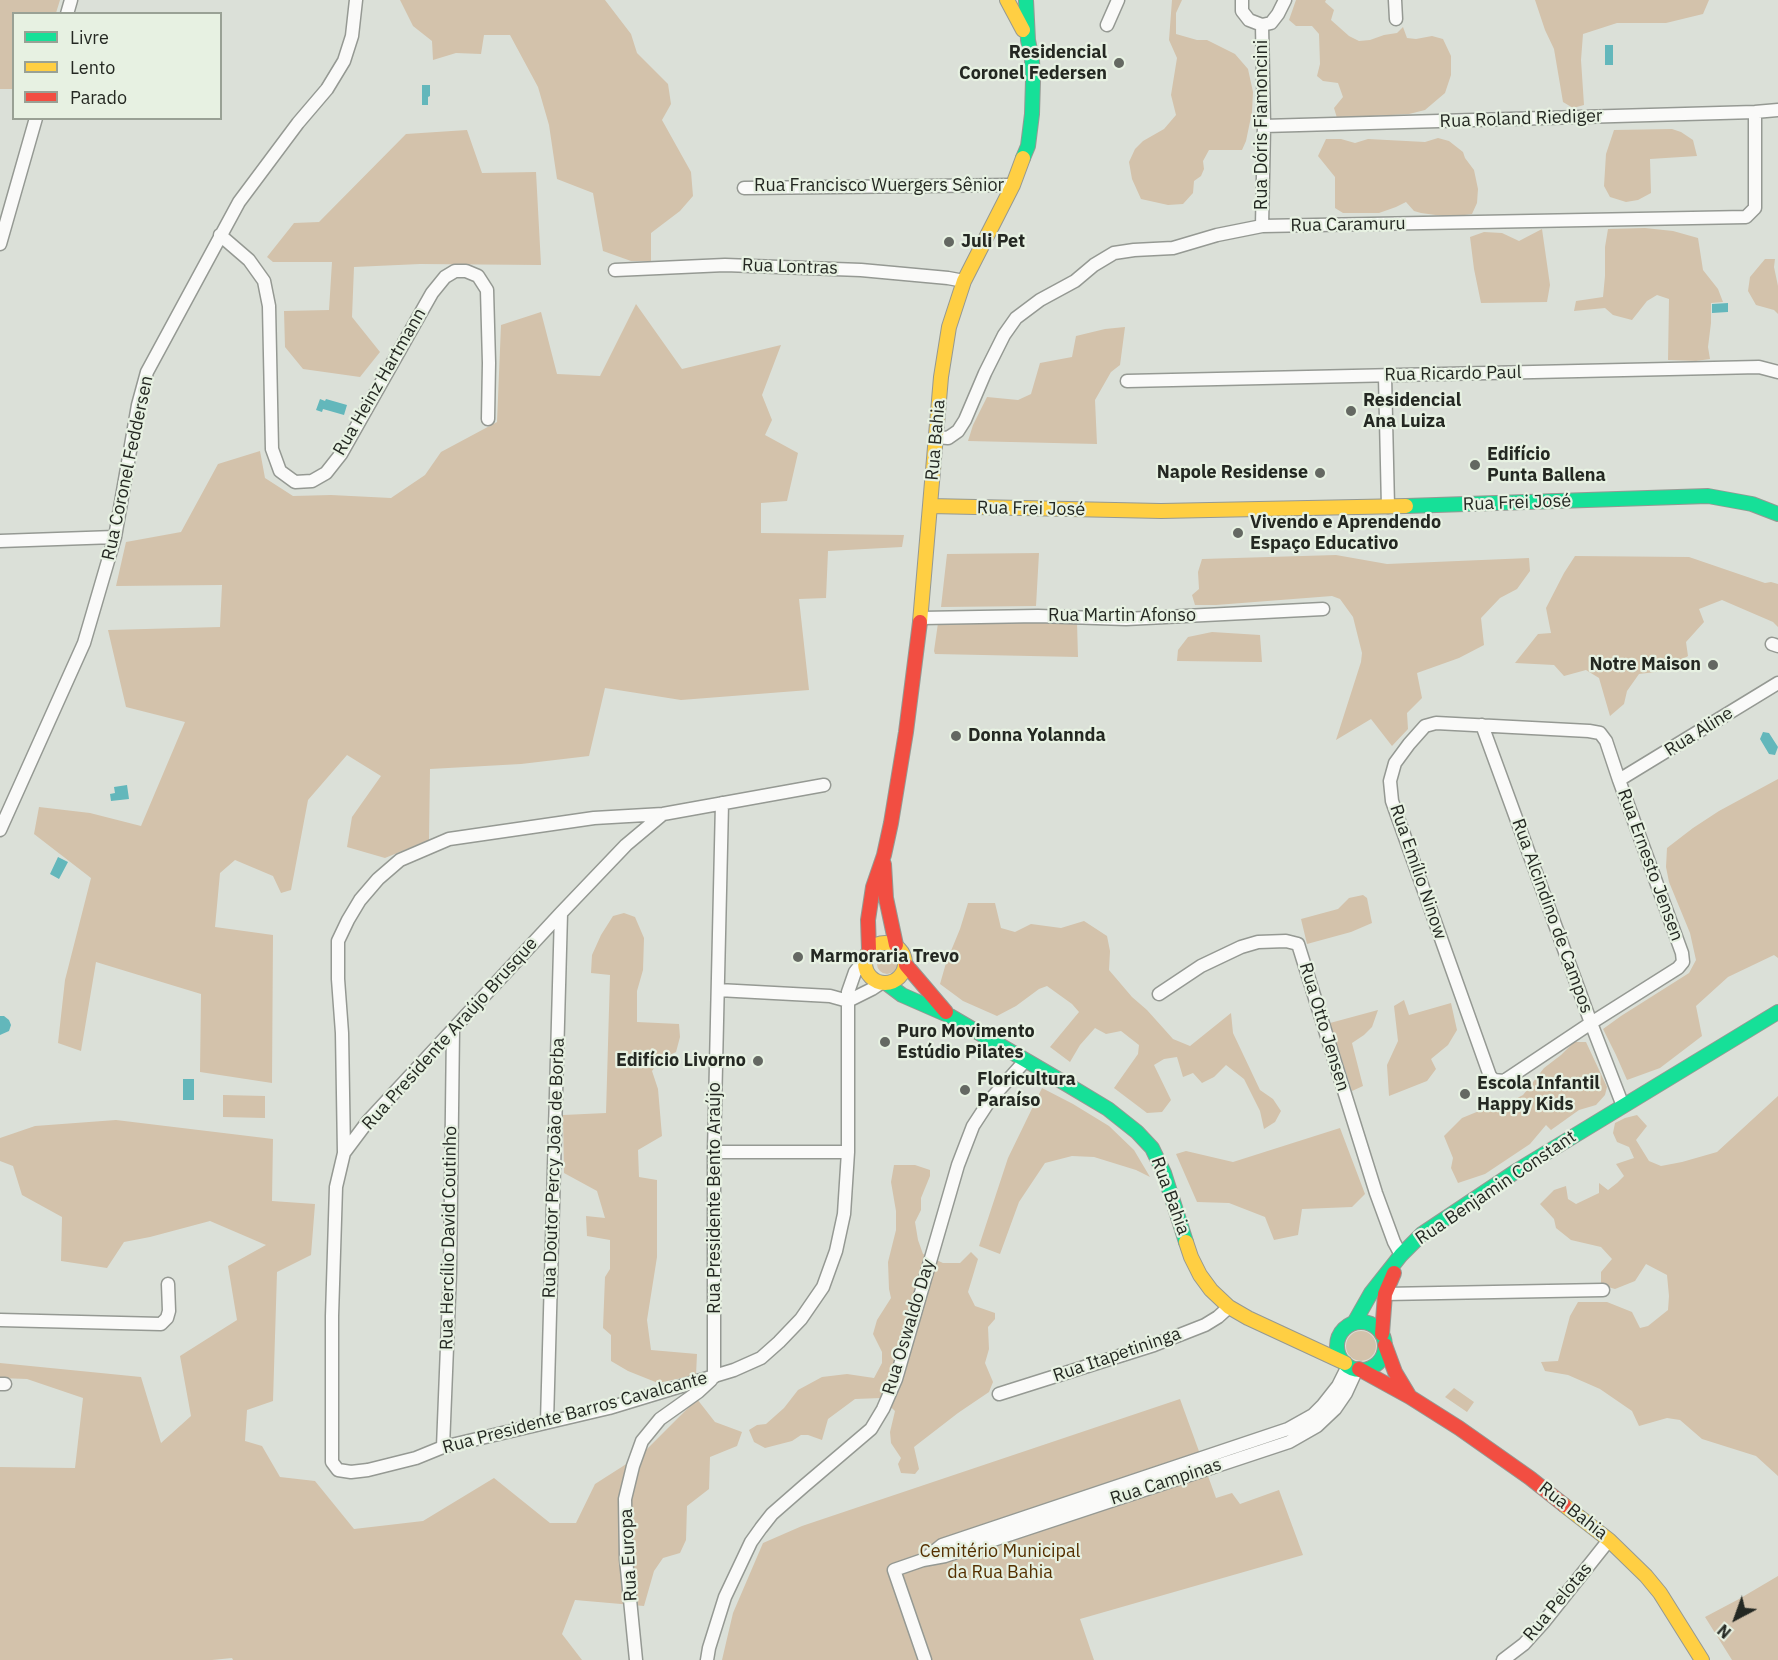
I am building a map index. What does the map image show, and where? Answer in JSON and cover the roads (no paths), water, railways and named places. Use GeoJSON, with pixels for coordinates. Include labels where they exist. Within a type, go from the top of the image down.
{"type":"FeatureCollection","features":[{"type":"Feature","properties":{"kind":"main road","name":"Rua Bahia"},"geometry":{"type":"LineString","coordinates":[[1007,0],[1028,40]]}},
{"type":"Feature","properties":{"kind":"main road","name":"Rua Bahia"},"geometry":{"type":"LineString","coordinates":[[867,955],[869,910],[873,887],[884,855],[904,741],[921,618],[941,377],[949,327],[964,281],[1013,185],[1028,146],[1033,80],[1026,0]]}},
{"type":"Feature","properties":{"kind":"main road","name":"Rua Frei José"},"geometry":{"type":"LineString","coordinates":[[930,506],[1161,511],[1388,507],[1708,496],[1752,504],[1778,513]]}},
{"type":"Feature","properties":{"kind":"main road","name":"Rua Bahia"},"geometry":{"type":"LineString","coordinates":[[884,855],[886,898],[896,945]]}},
{"type":"Feature","properties":{"kind":"main road"},"geometry":{"type":"LineString","coordinates":[[881,943],[896,945],[904,954],[906,965],[901,975],[897,979],[884,983],[872,978],[865,965],[867,955],[881,943]]}},
{"type":"Feature","properties":{"kind":"main road","name":"Rua Bahia"},"geometry":{"type":"LineString","coordinates":[[906,965],[950,1016]]}},
{"type":"Feature","properties":{"kind":"main road","name":"Rua Bahia"},"geometry":{"type":"LineString","coordinates":[[884,983],[902,995],[950,1016],[1108,1109],[1137,1132],[1152,1148],[1164,1173],[1191,1257],[1200,1275],[1211,1290],[1229,1307],[1410,1397],[1530,1478],[1609,1540],[1646,1575],[1702,1660]]}},
{"type":"Feature","properties":{"kind":"main road","name":"Rua Benjamin Constant"},"geometry":{"type":"LineString","coordinates":[[1348,1327],[1401,1255],[1422,1234],[1518,1170],[1778,1012]]}},
{"type":"Feature","properties":{"kind":"main road","name":"Rua Benjamin Constant"},"geometry":{"type":"LineString","coordinates":[[1383,1340],[1385,1294],[1401,1255]]}},
{"type":"Feature","properties":{"kind":"main road"},"geometry":{"type":"LineString","coordinates":[[1366,1322],[1372,1325],[1383,1340],[1384,1352],[1377,1363],[1366,1369],[1352,1367],[1340,1357],[1337,1343],[1348,1327],[1366,1322]]}},
{"type":"Feature","properties":{"kind":"main road","name":"Rua Bahia"},"geometry":{"type":"LineString","coordinates":[[1281,1334],[1315,1340],[1348,1327]]}},
{"type":"Feature","properties":{"kind":"main road","name":"Rua Bahia"},"geometry":{"type":"LineString","coordinates":[[1383,1340],[1395,1372],[1410,1397]]}},
{"type":"Feature","properties":{"kind":"street","name":"Rua Coronel Feddersen"},"geometry":{"type":"LineString","coordinates":[[0,830],[84,643],[115,537],[136,416],[147,372],[239,202],[298,123],[327,89],[344,61],[352,36],[356,0]]}},
{"type":"Feature","properties":{"kind":"street"},"geometry":{"type":"LineString","coordinates":[[1107,25],[1118,0]]}},
{"type":"Feature","properties":{"kind":"street"},"geometry":{"type":"LineString","coordinates":[[1242,0],[1242,11],[1249,20],[1262,25],[1271,23],[1285,0]]}},
{"type":"Feature","properties":{"kind":"street"},"geometry":{"type":"LineString","coordinates":[[1395,0],[1396,19]]}},
{"type":"Feature","properties":{"kind":"street","name":"Rua Dóris Fiamoncini"},"geometry":{"type":"LineString","coordinates":[[1262,25],[1262,226]]}},
{"type":"Feature","properties":{"kind":"street","name":"Rua Roland Riediger"},"geometry":{"type":"LineString","coordinates":[[1263,126],[1778,110]]}},
{"type":"Feature","properties":{"kind":"street","name":"Rua Caramuru"},"geometry":{"type":"LineString","coordinates":[[936,437],[948,438],[958,431],[1004,335],[1016,318],[1027,308],[1075,281],[1114,254],[1134,250],[1173,248],[1217,235],[1262,226],[1746,217],[1755,208],[1755,112]]}},
{"type":"Feature","properties":{"kind":"street"},"geometry":{"type":"LineString","coordinates":[[0,244],[35,120]]}},
{"type":"Feature","properties":{"kind":"street","name":"Rua Francisco Wuergers Sênior"},"geometry":{"type":"LineString","coordinates":[[744,188],[1013,185]]}},
{"type":"Feature","properties":{"kind":"street","name":"Rua Heinz Hartmann"},"geometry":{"type":"LineString","coordinates":[[220,235],[249,260],[264,281],[269,306],[272,448],[280,471],[295,482],[312,481],[326,473],[341,454],[432,293],[445,277],[455,271],[466,271],[478,276],[487,290],[488,419]]}},
{"type":"Feature","properties":{"kind":"street","name":"Rua Lontras"},"geometry":{"type":"LineString","coordinates":[[615,270],[736,265],[861,270],[964,281]]}},
{"type":"Feature","properties":{"kind":"street","name":"Rua Ricardo Paul"},"geometry":{"type":"LineString","coordinates":[[1127,381],[1759,367],[1778,372]]}},
{"type":"Feature","properties":{"kind":"street"},"geometry":{"type":"LineString","coordinates":[[1385,376],[1388,507]]}},
{"type":"Feature","properties":{"kind":"street"},"geometry":{"type":"LineString","coordinates":[[0,542],[115,537]]}},
{"type":"Feature","properties":{"kind":"street","name":"Rua Martin Afonso"},"geometry":{"type":"LineString","coordinates":[[921,618],[1038,616],[1126,619],[1323,609]]}},
{"type":"Feature","properties":{"kind":"street","name":"Rua Aline"},"geometry":{"type":"LineString","coordinates":[[1619,780],[1778,683]]}},
{"type":"Feature","properties":{"kind":"street","name":"Rua Emílio Ninow"},"geometry":{"type":"LineString","coordinates":[[1591,1023],[1504,1081],[1494,1080],[1490,1076],[1392,801],[1390,781],[1395,763],[1425,726],[1436,723],[1600,733]]}},
{"type":"Feature","properties":{"kind":"street","name":"Rua Alcindino de Campos"},"geometry":{"type":"LineString","coordinates":[[1482,725],[1623,1106]]}},
{"type":"Feature","properties":{"kind":"street","name":"Rua Ernesto Jensen"},"geometry":{"type":"LineString","coordinates":[[1591,1023],[1678,968],[1683,962],[1682,953],[1606,741],[1600,733]]}},
{"type":"Feature","properties":{"kind":"street","name":"Rua Presidente Araújo Brusque"},"geometry":{"type":"LineString","coordinates":[[332,1462],[332,1316],[336,1187],[344,1153],[368,1121],[561,913],[626,845],[663,814],[824,785]]}},
{"type":"Feature","properties":{"kind":"street","name":"Rua Presidente Bento Araújo"},"geometry":{"type":"LineString","coordinates":[[714,1377],[714,1152],[722,803]]}},
{"type":"Feature","properties":{"kind":"street"},"geometry":{"type":"LineString","coordinates":[[344,1153],[343,1044],[338,979],[338,941],[360,900],[378,879],[400,860],[449,839],[594,818],[663,814]]}},
{"type":"Feature","properties":{"kind":"street","name":"Rua Doutor Percy João de Borba"},"geometry":{"type":"LineString","coordinates":[[547,1422],[561,913]]}},
{"type":"Feature","properties":{"kind":"street","name":"Rua Otto Jensen"},"geometry":{"type":"LineString","coordinates":[[1159,994],[1201,966],[1241,946],[1258,942],[1286,941],[1298,944],[1376,1193],[1401,1255]]}},
{"type":"Feature","properties":{"kind":"street","name":"Rua Presidente Barros Cavalcante"},"geometry":{"type":"LineString","coordinates":[[332,1462],[338,1470],[351,1472],[368,1470],[416,1458],[443,1447],[609,1408],[734,1370],[760,1358],[779,1342],[801,1319],[823,1287],[836,1251],[844,1214],[848,1152],[848,1000],[850,984],[867,955]]}},
{"type":"Feature","properties":{"kind":"street"},"geometry":{"type":"LineString","coordinates":[[718,990],[830,996],[848,1000],[884,983]]}},
{"type":"Feature","properties":{"kind":"street","name":"Rua Hercílio David Coutinho"},"geometry":{"type":"LineString","coordinates":[[443,1447],[450,1272],[453,1029]]}},
{"type":"Feature","properties":{"kind":"street","name":"Rua Oswaldo Day"},"geometry":{"type":"LineString","coordinates":[[707,1660],[725,1597],[761,1528],[772,1514],[871,1430],[883,1409],[896,1379],[958,1165],[973,1126],[990,1100],[1025,1061]]}},
{"type":"Feature","properties":{"kind":"street"},"geometry":{"type":"LineString","coordinates":[[714,1152],[848,1152]]}},
{"type":"Feature","properties":{"kind":"street"},"geometry":{"type":"LineString","coordinates":[[0,1320],[161,1324],[170,1311],[168,1284]]}},
{"type":"Feature","properties":{"kind":"street"},"geometry":{"type":"LineString","coordinates":[[1385,1294],[1603,1290]]}},
{"type":"Feature","properties":{"kind":"street","name":"Rua Itapetininga"},"geometry":{"type":"LineString","coordinates":[[999,1394],[1154,1345],[1205,1325],[1229,1307]]}},
{"type":"Feature","properties":{"kind":"street","name":"Rua Campinas"},"geometry":{"type":"LineString","coordinates":[[925,1660],[894,1570],[924,1560],[944,1550],[1288,1429],[1313,1415],[1352,1367]]}},
{"type":"Feature","properties":{"kind":"street","name":"Rua Europa"},"geometry":{"type":"LineString","coordinates":[[636,1660],[626,1559],[625,1499],[633,1466],[642,1441],[660,1419],[698,1392],[714,1377]]}},
{"type":"Feature","properties":{"kind":"street","name":"Rua Pelotas"},"geometry":{"type":"LineString","coordinates":[[1503,1660],[1524,1644],[1537,1630],[1609,1540]]}},
{"type":"Feature","properties":{"kind":"water"},"geometry":{"type":"Polygon","coordinates":[[[1605,45],[1613,45],[1613,65],[1605,65],[1605,45]]]}},
{"type":"Feature","properties":{"kind":"water"},"geometry":{"type":"Polygon","coordinates":[[[422,85],[430,85],[428,105],[422,105],[422,85]]]}},
{"type":"Feature","properties":{"kind":"water"},"geometry":{"type":"Polygon","coordinates":[[[1728,303],[1728,312],[1712,313],[1712,304],[1728,303]]]}},
{"type":"Feature","properties":{"kind":"water"},"geometry":{"type":"Polygon","coordinates":[[[320,399],[347,405],[344,415],[323,409],[322,412],[316,410],[320,399]]]}},
{"type":"Feature","properties":{"kind":"water"},"geometry":{"type":"Polygon","coordinates":[[[1763,732],[1769,733],[1778,747],[1775,755],[1769,754],[1760,739],[1763,732]]]}},
{"type":"Feature","properties":{"kind":"water"},"geometry":{"type":"Polygon","coordinates":[[[127,785],[129,799],[111,801],[110,794],[115,793],[114,787],[127,785]]]}},
{"type":"Feature","properties":{"kind":"water"},"geometry":{"type":"Polygon","coordinates":[[[58,857],[68,862],[59,879],[50,874],[58,857]]]}},
{"type":"Feature","properties":{"kind":"water"},"geometry":{"type":"Polygon","coordinates":[[[0,1016],[9,1020],[11,1025],[9,1031],[0,1035],[0,1016]]]}},
{"type":"Feature","properties":{"kind":"water"},"geometry":{"type":"Polygon","coordinates":[[[183,1079],[194,1079],[194,1100],[183,1100],[183,1079]]]}},
{"type":"Feature","properties":{"kind":"place","name":"Residencial Coronel Federsen"},"geometry":{"type":"Point","coordinates":[1119,63]}},
{"type":"Feature","properties":{"kind":"place","name":"Juli Pet"},"geometry":{"type":"Point","coordinates":[949,242]}},
{"type":"Feature","properties":{"kind":"place","name":"Residencial Ana Luiza"},"geometry":{"type":"Point","coordinates":[1351,411]}},
{"type":"Feature","properties":{"kind":"place","name":"Edifício Punta Ballena"},"geometry":{"type":"Point","coordinates":[1475,465]}},
{"type":"Feature","properties":{"kind":"place","name":"Napole Residense"},"geometry":{"type":"Point","coordinates":[1320,473]}},
{"type":"Feature","properties":{"kind":"place","name":"Vivendo e Aprendendo Espaço Educativo"},"geometry":{"type":"Point","coordinates":[1238,533]}},
{"type":"Feature","properties":{"kind":"place","name":"Notre Maison"},"geometry":{"type":"Point","coordinates":[1713,665]}},
{"type":"Feature","properties":{"kind":"place","name":"Donna Yolannda"},"geometry":{"type":"Point","coordinates":[956,736]}},
{"type":"Feature","properties":{"kind":"place","name":"Marmoraria Trevo"},"geometry":{"type":"Point","coordinates":[798,957]}},
{"type":"Feature","properties":{"kind":"place","name":"Puro Movimento Estúdio Pilates"},"geometry":{"type":"Point","coordinates":[885,1042]}},
{"type":"Feature","properties":{"kind":"place","name":"Edifício Livorno"},"geometry":{"type":"Point","coordinates":[758,1061]}},
{"type":"Feature","properties":{"kind":"place","name":"Floricultura Paraíso"},"geometry":{"type":"Point","coordinates":[965,1090]}},
{"type":"Feature","properties":{"kind":"place","name":"Escola Infantil Happy Kids"},"geometry":{"type":"Point","coordinates":[1465,1094]}},
{"type":"Feature","properties":{"kind":"park label","name":"Cemitério Municipal da Rua Bahia"},"geometry":{"type":"Point","coordinates":[1000,1562]}}]}
